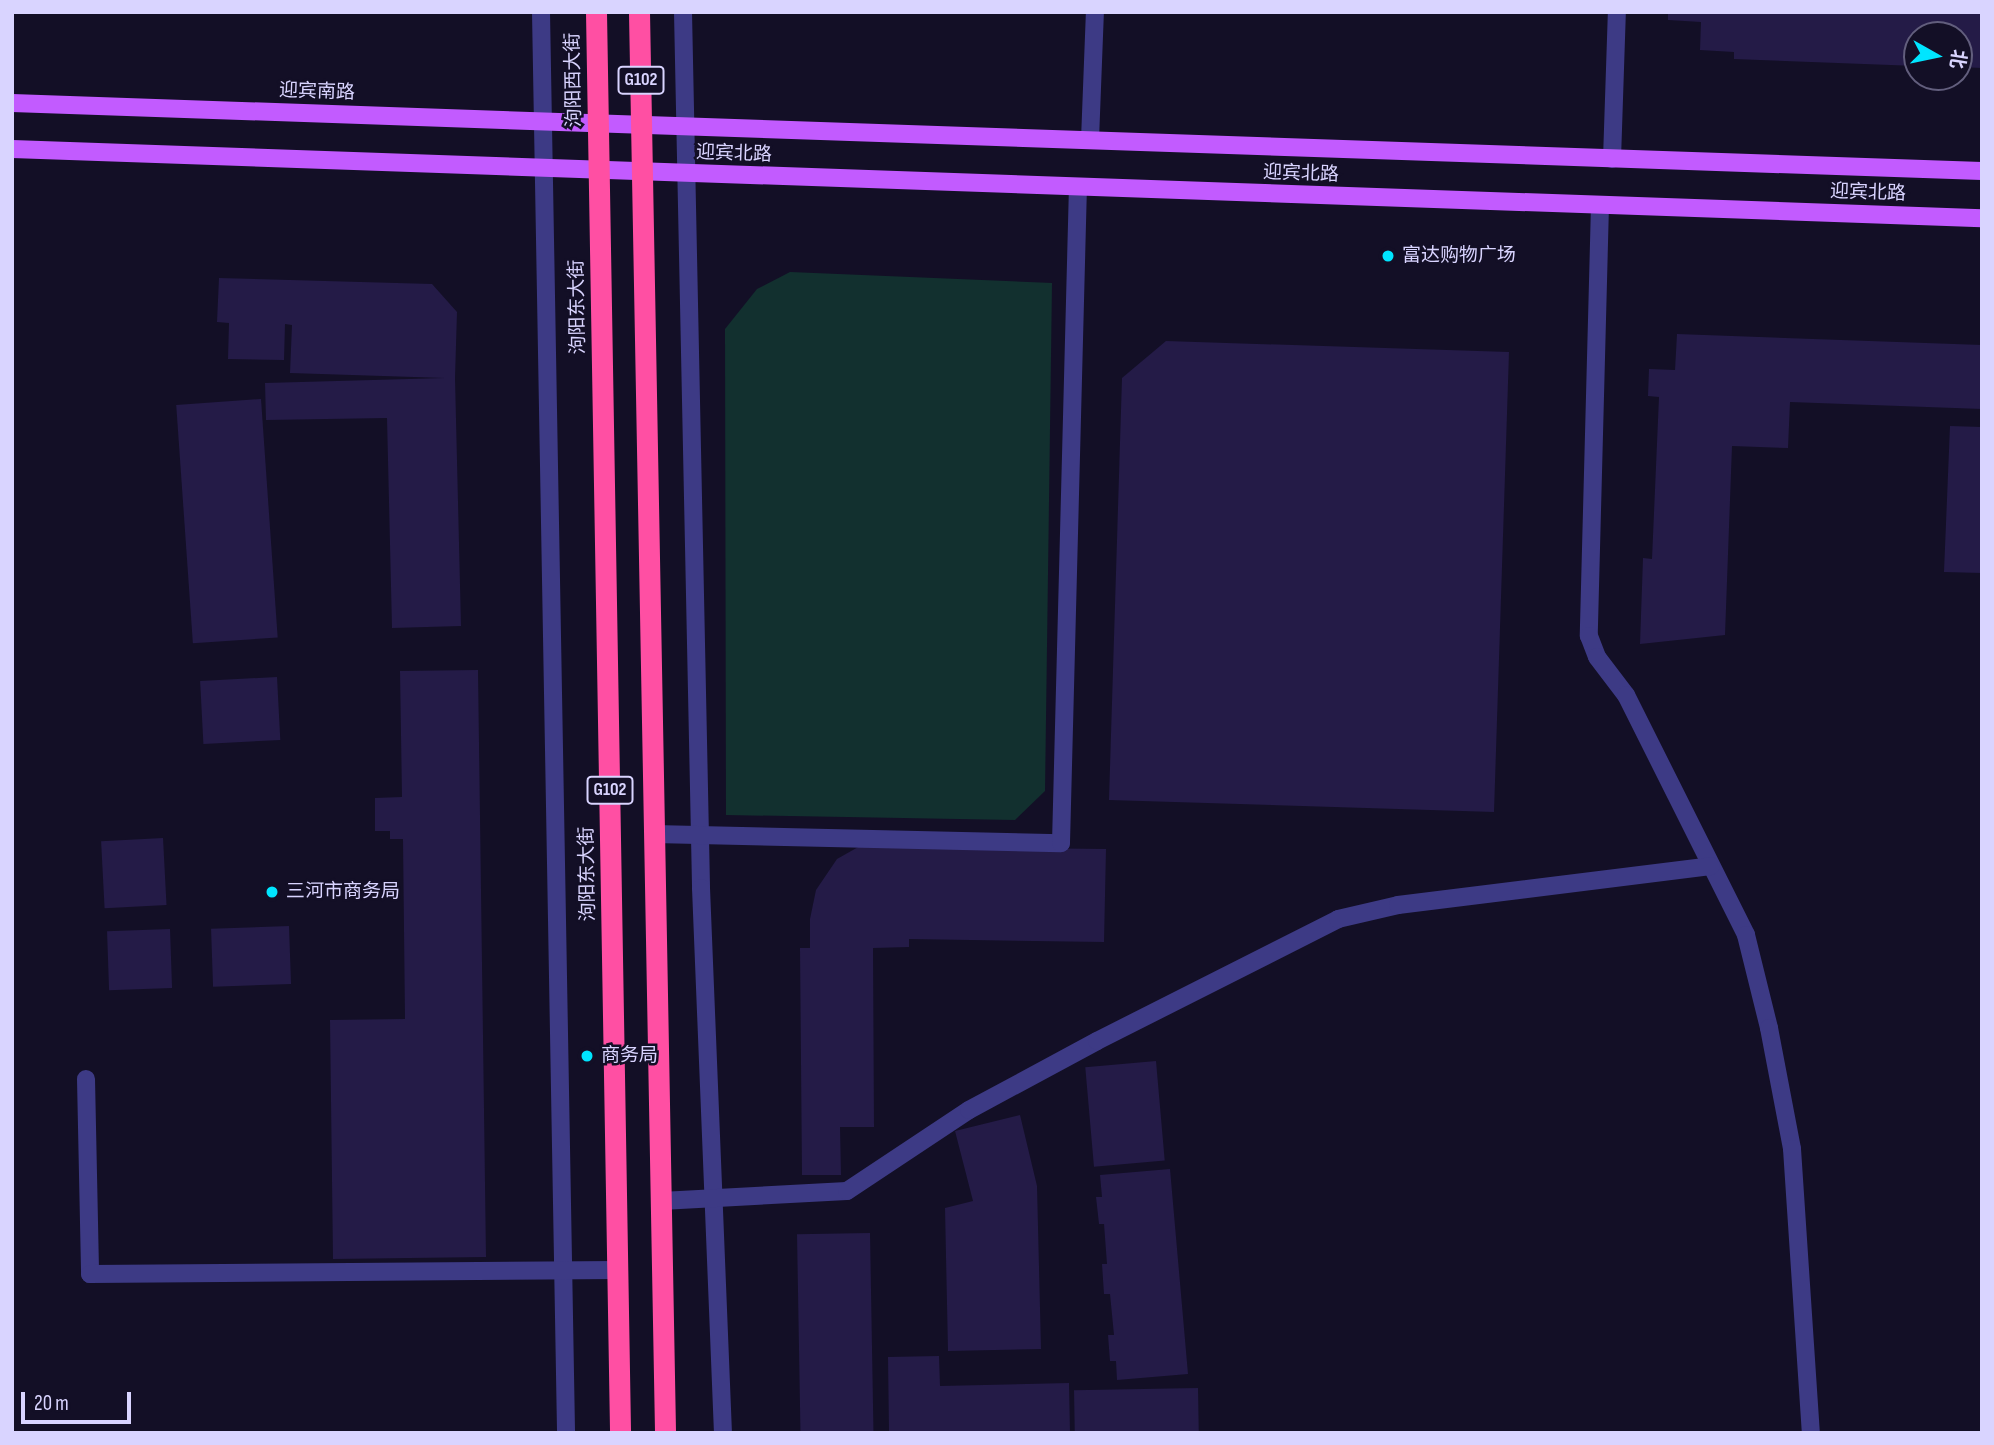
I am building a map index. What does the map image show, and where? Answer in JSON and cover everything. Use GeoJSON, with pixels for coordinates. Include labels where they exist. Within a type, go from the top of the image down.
{"type":"FeatureCollection","features":[{"type":"Feature","properties":{"kind":"highway","name":"泃阳西大街"},"geometry":{"type":"LineString","coordinates":[[596,12],[598,147]]}},
{"type":"Feature","properties":{"kind":"highway","name":"G102"},"geometry":{"type":"LineString","coordinates":[[639,12],[665,1433]]}},
{"type":"Feature","properties":{"kind":"highway","name":"泃阳东大街"},"geometry":{"type":"LineString","coordinates":[[598,147],[608,170],[621,1433]]}},
{"type":"Feature","properties":{"kind":"main road","name":"迎宾南路"},"geometry":{"type":"LineString","coordinates":[[12,103],[619,124]]}},
{"type":"Feature","properties":{"kind":"main road","name":"迎宾北路"},"geometry":{"type":"LineString","coordinates":[[619,124],[1982,171]]}},
{"type":"Feature","properties":{"kind":"main road"},"geometry":{"type":"LineString","coordinates":[[12,149],[608,170]]}},
{"type":"Feature","properties":{"kind":"main road","name":"迎宾北路"},"geometry":{"type":"LineString","coordinates":[[608,170],[1982,218]]}},
{"type":"Feature","properties":{"kind":"street"},"geometry":{"type":"LineString","coordinates":[[541,12],[566,1433]]}},
{"type":"Feature","properties":{"kind":"street"},"geometry":{"type":"LineString","coordinates":[[683,12],[700,835],[723,1433]]}},
{"type":"Feature","properties":{"kind":"street"},"geometry":{"type":"LineString","coordinates":[[1090,140],[1095,12]]}},
{"type":"Feature","properties":{"kind":"street"},"geometry":{"type":"LineString","coordinates":[[1612,159],[1617,12]]}},
{"type":"Feature","properties":{"kind":"street"},"geometry":{"type":"LineString","coordinates":[[654,834],[1062,843],[1077,187]]}},
{"type":"Feature","properties":{"kind":"street"},"geometry":{"type":"LineString","coordinates":[[1600,205],[1589,636],[1597,657],[1626,695],[1746,936],[1769,1028],[1792,1149],[1811,1433]]}},
{"type":"Feature","properties":{"kind":"street"},"geometry":{"type":"LineString","coordinates":[[661,1201],[847,1191],[969,1110],[1097,1041],[1338,919],[1398,905],[1711,866]]}},
{"type":"Feature","properties":{"kind":"street"},"geometry":{"type":"LineString","coordinates":[[86,1079],[90,1274],[618,1270]]}},
{"type":"Feature","properties":{"kind":"green space"},"geometry":{"type":"Polygon","coordinates":[[[790,272],[1052,283],[1045,791],[1015,820],[726,815],[725,329],[757,289],[790,272]]]}},
{"type":"Feature","properties":{"kind":"building"},"geometry":{"type":"Polygon","coordinates":[[[1668,12],[1982,12],[1982,68],[1973,68],[1973,21],[1903,21],[1903,65],[1734,59],[1734,52],[1700,50],[1701,22],[1668,20],[1668,12]]]}},
{"type":"Feature","properties":{"kind":"building"},"geometry":{"type":"Polygon","coordinates":[[[219,278],[432,284],[457,312],[455,378],[461,626],[392,628],[387,418],[266,420],[265,383],[445,378],[290,373],[292,325],[285,324],[284,360],[228,359],[229,323],[217,322],[219,278]]]}},
{"type":"Feature","properties":{"kind":"building"},"geometry":{"type":"Polygon","coordinates":[[[1677,334],[1982,345],[1982,409],[1790,402],[1788,448],[1732,446],[1725,635],[1640,644],[1643,558],[1652,559],[1659,397],[1648,396],[1649,369],[1675,370],[1677,334]]]}},
{"type":"Feature","properties":{"kind":"building"},"geometry":{"type":"Polygon","coordinates":[[[1166,341],[1509,352],[1494,812],[1109,800],[1122,378],[1166,341]]]}},
{"type":"Feature","properties":{"kind":"building"},"geometry":{"type":"Polygon","coordinates":[[[261,399],[278,637],[193,643],[176,405],[261,399]]]}},
{"type":"Feature","properties":{"kind":"building"},"geometry":{"type":"Polygon","coordinates":[[[1950,426],[1982,427],[1982,573],[1944,572],[1950,426]]]}},
{"type":"Feature","properties":{"kind":"building"},"geometry":{"type":"Polygon","coordinates":[[[478,670],[486,1257],[333,1259],[330,1020],[405,1019],[403,839],[390,839],[390,831],[375,831],[375,798],[402,797],[400,671],[478,670]]]}},
{"type":"Feature","properties":{"kind":"building"},"geometry":{"type":"Polygon","coordinates":[[[277,677],[280,740],[203,744],[200,681],[277,677]]]}},
{"type":"Feature","properties":{"kind":"building"},"geometry":{"type":"Polygon","coordinates":[[[163,838],[167,905],[105,908],[101,841],[163,838]]]}},
{"type":"Feature","properties":{"kind":"building"},"geometry":{"type":"Polygon","coordinates":[[[860,846],[1106,849],[1104,942],[909,939],[909,947],[873,948],[874,1127],[840,1127],[841,1175],[802,1175],[800,948],[810,948],[810,919],[816,890],[837,859],[860,846]]]}},
{"type":"Feature","properties":{"kind":"building"},"geometry":{"type":"Polygon","coordinates":[[[289,926],[291,984],[213,987],[211,929],[289,926]]]}},
{"type":"Feature","properties":{"kind":"building"},"geometry":{"type":"Polygon","coordinates":[[[170,929],[172,988],[109,990],[107,931],[170,929]]]}},
{"type":"Feature","properties":{"kind":"building"},"geometry":{"type":"Polygon","coordinates":[[[1156,1061],[1165,1161],[1094,1167],[1085,1067],[1156,1061]]]}},
{"type":"Feature","properties":{"kind":"building"},"geometry":{"type":"Polygon","coordinates":[[[1020,1115],[1037,1186],[1041,1349],[948,1351],[945,1208],[973,1201],[955,1131],[1020,1115]]]}},
{"type":"Feature","properties":{"kind":"building"},"geometry":{"type":"Polygon","coordinates":[[[1170,1169],[1188,1374],[1117,1380],[1116,1361],[1110,1361],[1108,1335],[1114,1335],[1110,1294],[1104,1294],[1102,1264],[1107,1264],[1104,1224],[1099,1224],[1096,1197],[1102,1197],[1100,1175],[1170,1169]]]}},
{"type":"Feature","properties":{"kind":"building"},"geometry":{"type":"Polygon","coordinates":[[[870,1233],[873,1433],[800,1433],[797,1234],[870,1233]]]}},
{"type":"Feature","properties":{"kind":"building"},"geometry":{"type":"Polygon","coordinates":[[[939,1356],[940,1386],[1069,1383],[1070,1433],[889,1433],[888,1357],[939,1356]]]}},
{"type":"Feature","properties":{"kind":"building"},"geometry":{"type":"Polygon","coordinates":[[[1198,1388],[1199,1433],[1075,1433],[1074,1390],[1198,1388]]]}},
{"type":"Feature","properties":{"kind":"place","name":"富达购物广场"},"geometry":{"type":"Point","coordinates":[1388,256]}},
{"type":"Feature","properties":{"kind":"place","name":"三河市商务局"},"geometry":{"type":"Point","coordinates":[272,892]}},
{"type":"Feature","properties":{"kind":"place","name":"商务局"},"geometry":{"type":"Point","coordinates":[587,1056]}}]}
